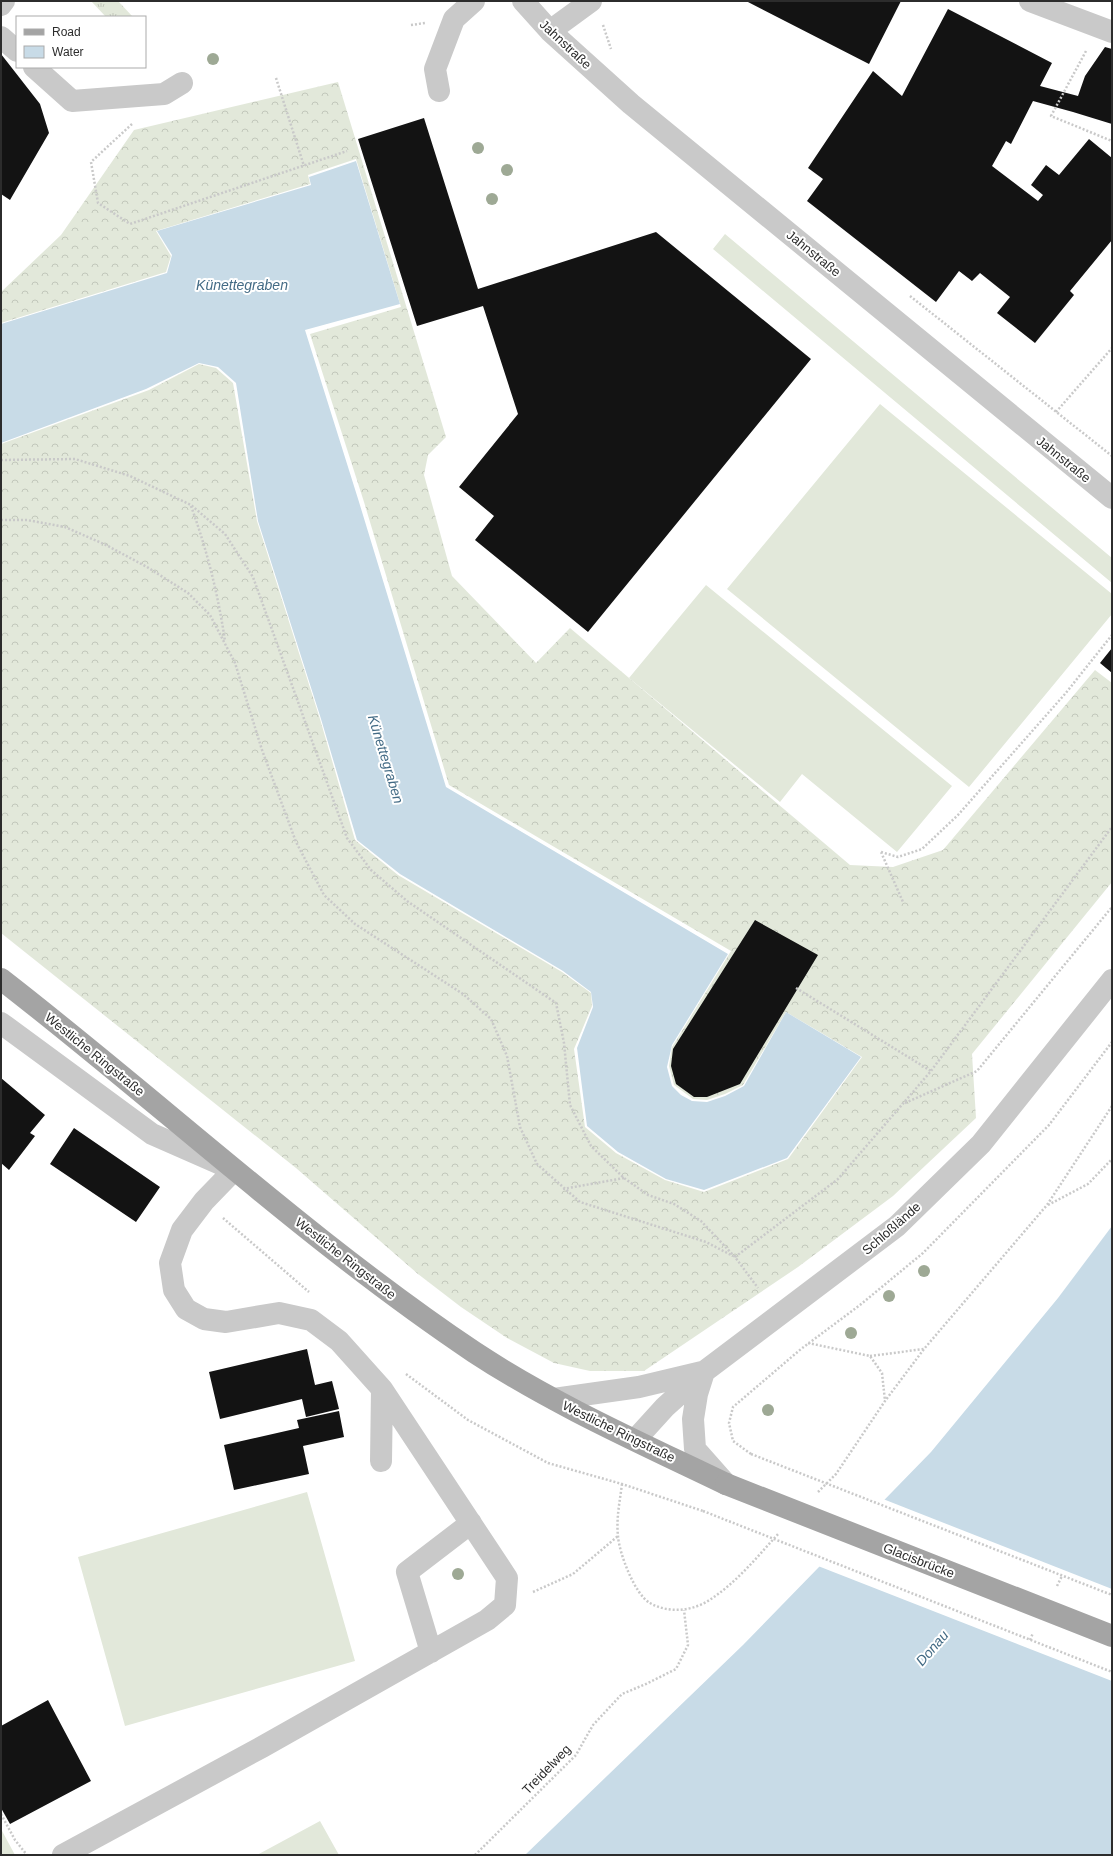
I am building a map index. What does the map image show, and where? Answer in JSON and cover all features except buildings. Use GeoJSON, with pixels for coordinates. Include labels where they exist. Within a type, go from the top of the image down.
{"type":"FeatureCollection","features":[{"type":"Feature","properties":{"kind":"main road","name":"Westliche Ringstraße"},"geometry":{"type":"LineString","coordinates":[[1,979],[73,1035],[234,1170],[401,1301],[475,1352],[535,1390],[726,1484]]}},
{"type":"Feature","properties":{"kind":"main road","name":"Glacisbrücke"},"geometry":{"type":"LineString","coordinates":[[726,1484],[1112,1636]]}},
{"type":"Feature","properties":{"kind":"street"},"geometry":{"type":"LineString","coordinates":[[1,5],[4,1]]}},
{"type":"Feature","properties":{"kind":"street"},"geometry":{"type":"LineString","coordinates":[[439,91],[435,69],[454,19],[474,1]]}},
{"type":"Feature","properties":{"kind":"street","name":"Jahnstraße"},"geometry":{"type":"LineString","coordinates":[[523,1],[550,31],[632,104],[1112,498]]}},
{"type":"Feature","properties":{"kind":"street"},"geometry":{"type":"LineString","coordinates":[[550,31],[591,1]]}},
{"type":"Feature","properties":{"kind":"street"},"geometry":{"type":"LineString","coordinates":[[1030,1],[1105,30]]}},
{"type":"Feature","properties":{"kind":"street"},"geometry":{"type":"LineString","coordinates":[[1,37],[16,50]]}},
{"type":"Feature","properties":{"kind":"street"},"geometry":{"type":"LineString","coordinates":[[35,68],[72,101],[164,94],[182,83]]}},
{"type":"Feature","properties":{"kind":"street","name":"Schloßlände"},"geometry":{"type":"LineString","coordinates":[[635,1440],[665,1407],[705,1371],[829,1279],[897,1226],[981,1144],[1112,980]]}},
{"type":"Feature","properties":{"kind":"street"},"geometry":{"type":"LineString","coordinates":[[1,1023],[152,1134],[234,1170],[204,1202],[182,1230],[170,1263],[174,1290],[186,1308],[204,1319],[226,1322],[278,1313],[311,1320],[339,1342],[382,1389],[507,1578],[506,1605],[487,1620],[262,1747],[63,1855]]}},
{"type":"Feature","properties":{"kind":"street"},"geometry":{"type":"LineString","coordinates":[[554,1399],[639,1387],[705,1371]]}},
{"type":"Feature","properties":{"kind":"street"},"geometry":{"type":"LineString","coordinates":[[705,1371],[697,1394],[692,1419],[695,1448],[726,1484]]}},
{"type":"Feature","properties":{"kind":"street"},"geometry":{"type":"LineString","coordinates":[[381,1461],[382,1389]]}},
{"type":"Feature","properties":{"kind":"street"},"geometry":{"type":"LineString","coordinates":[[431,1652],[407,1572],[471,1523]]}},
{"type":"Feature","properties":{"kind":"path"},"geometry":{"type":"LineString","coordinates":[[602,22],[611,51]]}},
{"type":"Feature","properties":{"kind":"path"},"geometry":{"type":"LineString","coordinates":[[1105,30],[1051,116],[1112,141]]}},
{"type":"Feature","properties":{"kind":"path"},"geometry":{"type":"LineString","coordinates":[[276,78],[304,166]]}},
{"type":"Feature","properties":{"kind":"path"},"geometry":{"type":"LineString","coordinates":[[164,94],[91,162],[98,203],[130,224],[347,151]]}},
{"type":"Feature","properties":{"kind":"path"},"geometry":{"type":"LineString","coordinates":[[906,292],[1112,456]]}},
{"type":"Feature","properties":{"kind":"path"},"geometry":{"type":"LineString","coordinates":[[1056,412],[1112,348]]}},
{"type":"Feature","properties":{"kind":"path"},"geometry":{"type":"LineString","coordinates":[[1,460],[75,459],[130,476],[191,505],[225,534],[254,577],[347,838],[371,870],[407,901],[556,1003],[564,1043],[570,1105],[591,1146],[624,1178],[648,1195],[674,1204],[701,1221],[735,1258],[758,1288]]}},
{"type":"Feature","properties":{"kind":"path"},"geometry":{"type":"LineString","coordinates":[[191,505],[206,548],[219,600],[225,643]]}},
{"type":"Feature","properties":{"kind":"path"},"geometry":{"type":"LineString","coordinates":[[1,520],[28,520],[65,527],[106,545],[147,567],[188,593],[210,614],[235,663],[262,750],[296,842],[324,895],[356,924],[463,994],[491,1019],[507,1056],[520,1127],[537,1164],[563,1189],[580,1202],[706,1242],[735,1258]]}},
{"type":"Feature","properties":{"kind":"path"},"geometry":{"type":"LineString","coordinates":[[903,902],[881,852],[898,857],[922,849],[958,815],[1060,700],[1112,635]]}},
{"type":"Feature","properties":{"kind":"path"},"geometry":{"type":"LineString","coordinates":[[735,1258],[838,1179],[905,1103],[931,1071],[1112,827]]}},
{"type":"Feature","properties":{"kind":"path"},"geometry":{"type":"LineString","coordinates":[[905,1103],[977,1071],[1112,907]]}},
{"type":"Feature","properties":{"kind":"path"},"geometry":{"type":"LineString","coordinates":[[796,988],[931,1071]]}},
{"type":"Feature","properties":{"kind":"path"},"geometry":{"type":"LineString","coordinates":[[1112,1042],[1049,1125],[923,1253],[860,1305],[808,1343],[734,1407],[729,1423],[734,1441],[751,1454],[1112,1596]]}},
{"type":"Feature","properties":{"kind":"path"},"geometry":{"type":"LineString","coordinates":[[814,1496],[836,1474],[885,1401],[924,1349],[1048,1205],[1112,1106]]}},
{"type":"Feature","properties":{"kind":"path"},"geometry":{"type":"LineString","coordinates":[[1048,1205],[1088,1184],[1112,1159]]}},
{"type":"Feature","properties":{"kind":"path"},"geometry":{"type":"LineString","coordinates":[[563,1189],[624,1178]]}},
{"type":"Feature","properties":{"kind":"path"},"geometry":{"type":"LineString","coordinates":[[204,1202],[310,1293]]}},
{"type":"Feature","properties":{"kind":"path"},"geometry":{"type":"LineString","coordinates":[[808,1343],[870,1356],[924,1349]]}},
{"type":"Feature","properties":{"kind":"path"},"geometry":{"type":"LineString","coordinates":[[870,1356],[882,1373],[885,1401]]}},
{"type":"Feature","properties":{"kind":"path"},"geometry":{"type":"LineString","coordinates":[[405,1373],[468,1420],[548,1463],[622,1484],[703,1511],[1112,1672]]}},
{"type":"Feature","properties":{"kind":"path"},"geometry":{"type":"LineString","coordinates":[[622,1484],[618,1536],[625,1563],[639,1590],[649,1603],[669,1610],[684,1610],[699,1606],[711,1600],[732,1583],[781,1531]]}},
{"type":"Feature","properties":{"kind":"path"},"geometry":{"type":"LineString","coordinates":[[506,1605],[573,1574],[618,1536]]}},
{"type":"Feature","properties":{"kind":"path","name":"Treidelweg"},"geometry":{"type":"LineString","coordinates":[[475,1855],[576,1756],[592,1724],[622,1694],[676,1669],[688,1645],[684,1610]]}},
{"type":"Feature","properties":{"kind":"path"},"geometry":{"type":"LineString","coordinates":[[1,1814],[16,1840],[27,1855]]}},
{"type":"Feature","properties":{"kind":"green space"},"geometry":{"type":"Polygon","coordinates":[[[91,1],[118,1],[132,16],[105,16],[91,1]]]}},
{"type":"Feature","properties":{"kind":"green space"},"geometry":{"type":"Polygon","coordinates":[[[338,82],[446,437],[428,455],[424,475],[452,576],[536,663],[570,628],[850,865],[893,867],[943,850],[1095,670],[1112,683],[1112,882],[972,1054],[976,1118],[893,1196],[798,1267],[644,1371],[590,1371],[554,1363],[507,1338],[461,1307],[418,1274],[296,1168],[1,933],[1,444],[149,390],[199,364],[216,368],[233,383],[257,521],[320,719],[355,840],[398,875],[562,972],[591,993],[592,1006],[574,1049],[585,1127],[616,1153],[665,1180],[704,1192],[788,1159],[862,1057],[786,1012],[743,1085],[725,1094],[707,1100],[693,1099],[674,1085],[669,1066],[672,1047],[731,951],[449,785],[364,502],[310,334],[401,307],[356,159],[308,175],[310,184],[156,231],[171,256],[166,272],[1,323],[1,292],[61,235],[134,130],[338,82]]]}},
{"type":"Feature","properties":{"kind":"green space"},"geometry":{"type":"Polygon","coordinates":[[[725,234],[1112,558],[1112,583],[713,249],[725,234]]]}},
{"type":"Feature","properties":{"kind":"green space"},"geometry":{"type":"Polygon","coordinates":[[[880,404],[1112,594],[1112,614],[969,787],[727,589],[880,404]]]}},
{"type":"Feature","properties":{"kind":"green space"},"geometry":{"type":"Polygon","coordinates":[[[706,585],[952,786],[897,852],[802,774],[780,802],[629,678],[706,585]]]}},
{"type":"Feature","properties":{"kind":"green space"},"geometry":{"type":"Polygon","coordinates":[[[307,1492],[355,1661],[125,1726],[78,1557],[307,1492]]]}},
{"type":"Feature","properties":{"kind":"green space"},"geometry":{"type":"Polygon","coordinates":[[[320,1821],[339,1855],[257,1855],[320,1821]]]}},
{"type":"Feature","properties":{"kind":"green space"},"geometry":{"type":"Polygon","coordinates":[[[1,1829],[15,1855],[1,1855],[1,1829]]]}},
{"type":"Feature","properties":{"kind":"water","name":"Künettegraben"},"geometry":{"type":"Polygon","coordinates":[[[356,161],[400,304],[305,330],[446,787],[728,954],[672,1045],[667,1067],[672,1086],[681,1095],[692,1101],[707,1102],[725,1096],[744,1086],[786,1012],[861,1057],[787,1158],[704,1190],[666,1179],[618,1152],[587,1126],[577,1048],[593,1007],[591,992],[563,971],[400,874],[357,840],[321,719],[258,521],[236,383],[218,367],[199,363],[146,389],[1,443],[1,324],[167,273],[172,255],[157,231],[311,185],[309,177],[356,161]]]}},
{"type":"Feature","properties":{"kind":"water","name":"Donau"},"geometry":{"type":"Polygon","coordinates":[[[1112,1226],[1112,1855],[525,1855],[743,1645],[931,1452],[1058,1298],[1112,1226]]]}},
{"type":"Feature","properties":{"kind":"pier"},"geometry":{"type":"Polygon","coordinates":[[[883,1499],[1112,1589],[1112,1681],[818,1566],[883,1499]]]}}]}
